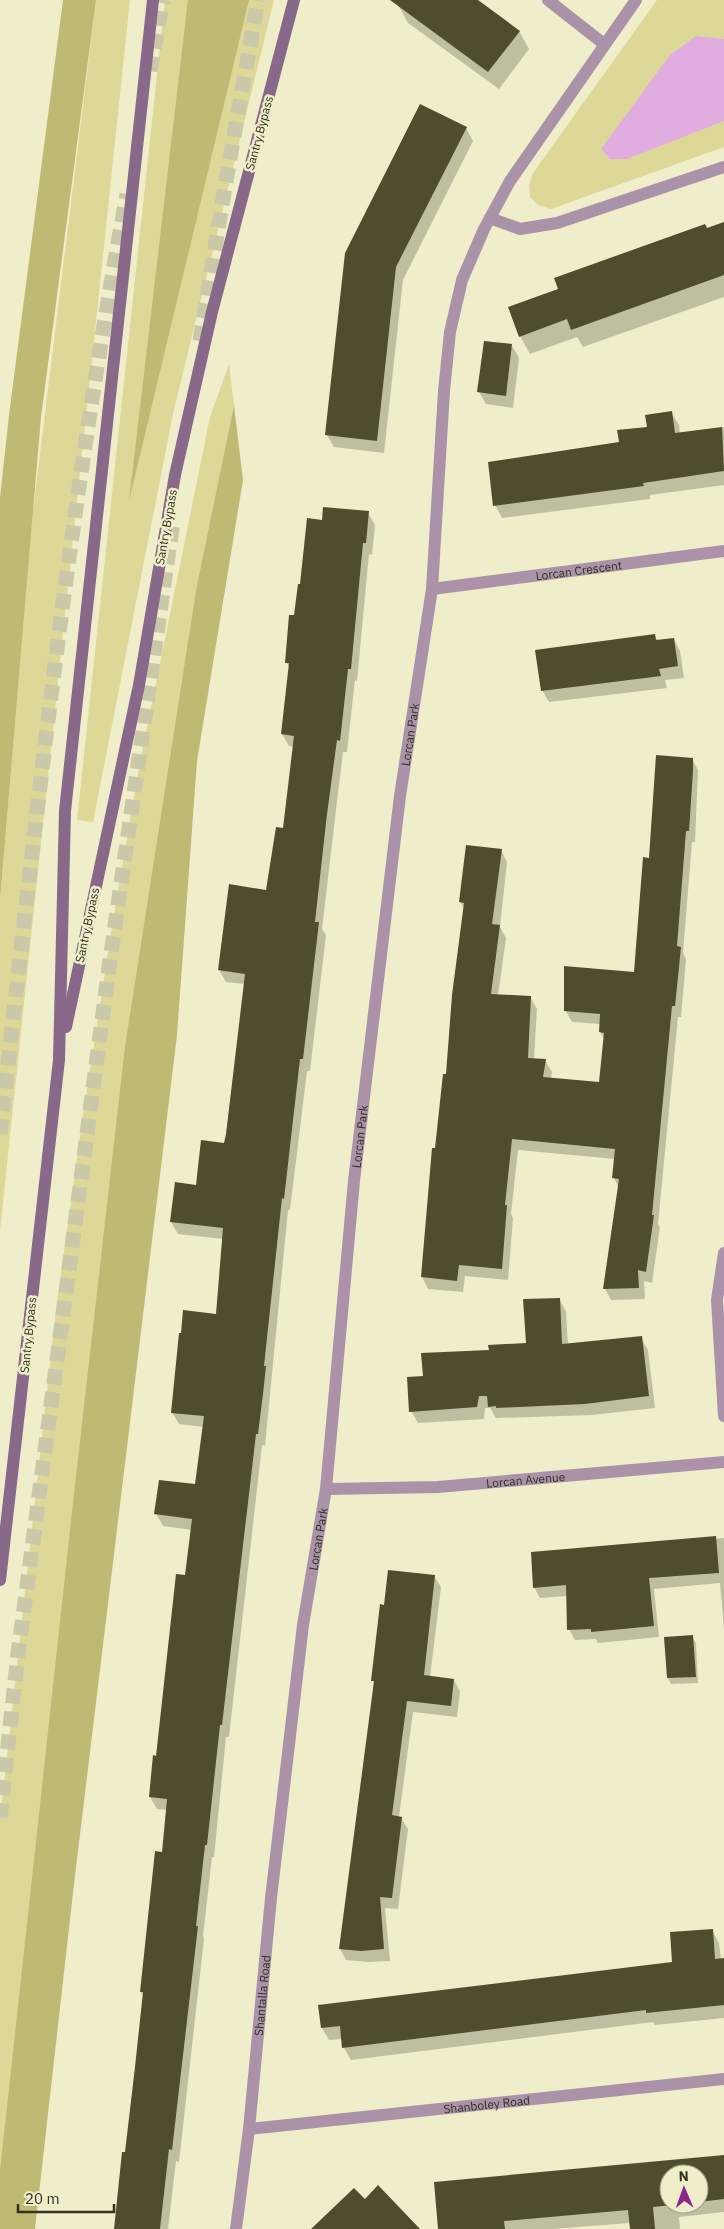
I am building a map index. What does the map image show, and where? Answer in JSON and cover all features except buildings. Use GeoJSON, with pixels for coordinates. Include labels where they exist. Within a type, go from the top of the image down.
{"type":"FeatureCollection","features":[{"type":"Feature","properties":{"kind":"main road","name":"Santry Bypass"},"geometry":{"type":"LineString","coordinates":[[0,1580],[59,1060],[65,811],[153,0]]}},
{"type":"Feature","properties":{"kind":"main road","name":"Santry Bypass"},"geometry":{"type":"LineString","coordinates":[[59,1060],[139,685],[175,475],[212,312],[294,0]]}},
{"type":"Feature","properties":{"kind":"street"},"geometry":{"type":"LineString","coordinates":[[548,0],[604,44]]}},
{"type":"Feature","properties":{"kind":"street","name":"Lorcan Park"},"geometry":{"type":"LineString","coordinates":[[287,1761],[303,1625],[326,1489],[355,1171],[400,796],[432,589],[444,390],[450,332],[462,280],[490,218],[510,181],[636,0]]}},
{"type":"Feature","properties":{"kind":"street"},"geometry":{"type":"LineString","coordinates":[[490,218],[520,230],[557,223],[724,166]]}},
{"type":"Feature","properties":{"kind":"street","name":"Lorcan Crescent"},"geometry":{"type":"LineString","coordinates":[[432,589],[724,551]]}},
{"type":"Feature","properties":{"kind":"street"},"geometry":{"type":"LineString","coordinates":[[724,1253],[717,1300],[724,1416]]}},
{"type":"Feature","properties":{"kind":"street","name":"Lorcan Avenue"},"geometry":{"type":"LineString","coordinates":[[326,1489],[438,1487],[724,1462]]}},
{"type":"Feature","properties":{"kind":"street","name":"Shantalla Road"},"geometry":{"type":"LineString","coordinates":[[236,2229],[249,2128],[271,1898],[287,1761]]}},
{"type":"Feature","properties":{"kind":"street","name":"Shanboley Road"},"geometry":{"type":"LineString","coordinates":[[249,2128],[724,2079]]}},
{"type":"Feature","properties":{"kind":"shaded area"},"geometry":{"type":"Polygon","coordinates":[[[63,0],[96,0],[41,417],[0,900],[0,498],[63,0]]]}},
{"type":"Feature","properties":{"kind":"shaded area"},"geometry":{"type":"Polygon","coordinates":[[[96,0],[130,0],[0,1231],[0,900],[33,510],[96,0]]]}},
{"type":"Feature","properties":{"kind":"shaded area"},"geometry":{"type":"Polygon","coordinates":[[[165,0],[274,0],[173,414],[93,822],[77,820],[165,0]]]}},
{"type":"Feature","properties":{"kind":"shaded area"},"geometry":{"type":"Polygon","coordinates":[[[188,0],[249,0],[129,501],[187,8],[188,0]]]}},
{"type":"Feature","properties":{"kind":"shaded area"},"geometry":{"type":"Polygon","coordinates":[[[657,0],[724,0],[724,147],[551,209],[538,205],[530,197],[529,185],[533,173],[657,0]]]}},
{"type":"Feature","properties":{"kind":"shaded area"},"geometry":{"type":"Polygon","coordinates":[[[696,36],[724,39],[724,121],[627,159],[610,159],[601,149],[670,55],[696,36]]]}},
{"type":"Feature","properties":{"kind":"shaded area"},"geometry":{"type":"Polygon","coordinates":[[[229,364],[234,405],[196,590],[125,1046],[0,2180],[0,1820],[56,1309],[113,920],[141,757],[210,417],[229,364]]]}},
{"type":"Feature","properties":{"kind":"shaded area"},"geometry":{"type":"Polygon","coordinates":[[[234,405],[243,480],[197,761],[177,1035],[74,1884],[35,2229],[0,2229],[0,2171],[125,1046],[196,590],[234,405]]]}},
{"type":"Feature","properties":{"kind":"tunnel"},"geometry":{"type":"LineString","coordinates":[[150,71],[163,0]]}},
{"type":"Feature","properties":{"kind":"tunnel"},"geometry":{"type":"LineString","coordinates":[[200,341],[258,0]]}},
{"type":"Feature","properties":{"kind":"tunnel"},"geometry":{"type":"LineString","coordinates":[[0,1134],[55,663],[88,428],[127,194]]}},
{"type":"Feature","properties":{"kind":"tunnel"},"geometry":{"type":"LineString","coordinates":[[0,1818],[18,1654],[110,960],[173,522]]}}]}
